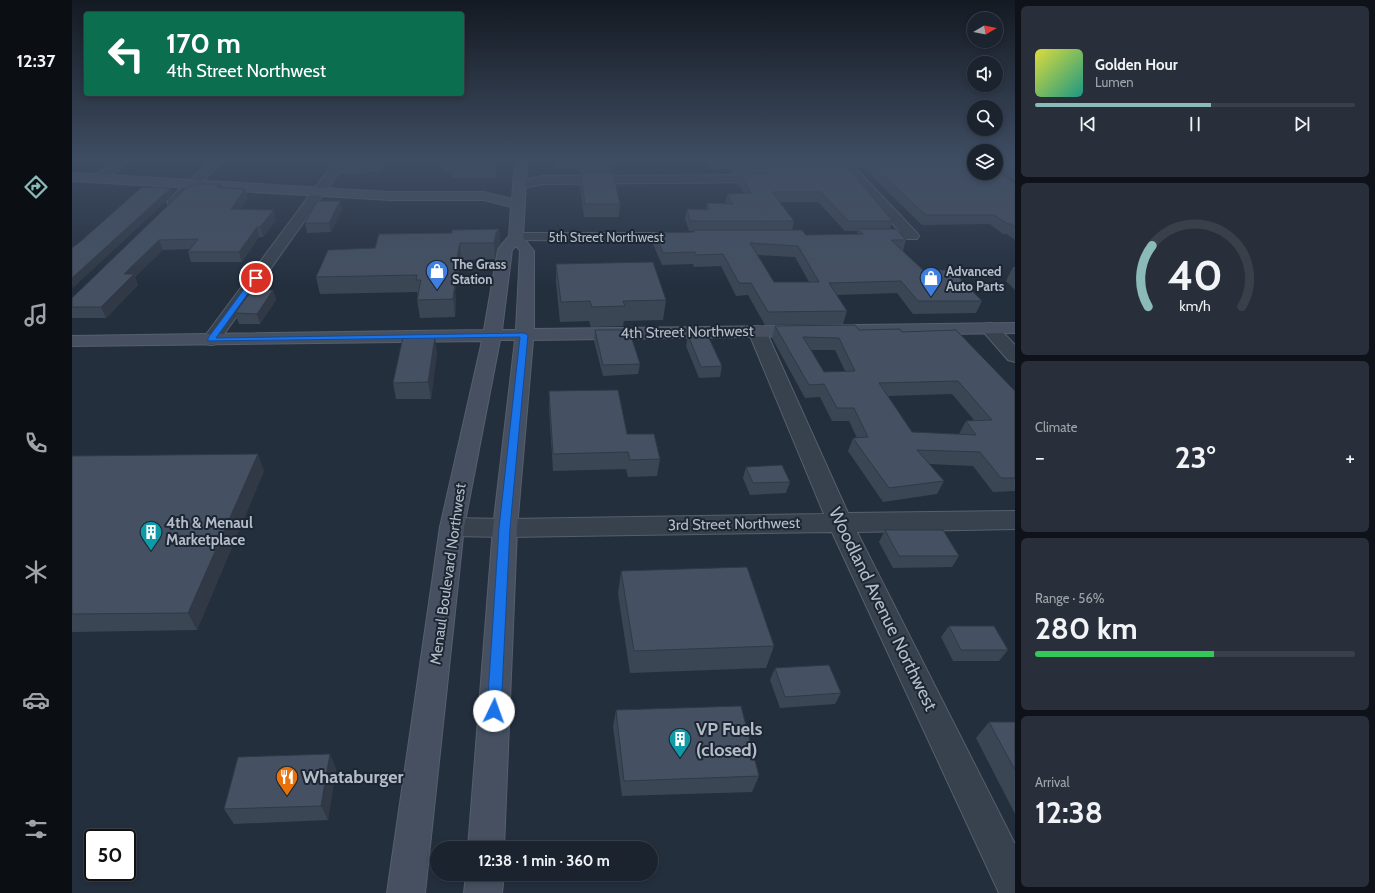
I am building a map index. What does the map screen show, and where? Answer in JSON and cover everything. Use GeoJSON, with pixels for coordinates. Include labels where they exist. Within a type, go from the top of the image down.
{"type":"FeatureCollection","features":[{"type":"Feature","properties":{"kind":"main road"},"geometry":{"type":"LineString","coordinates":[[486,841],[505,528],[524,335],[527,251],[516,237],[518,205],[511,203]]}},
{"type":"Feature","properties":{"kind":"main road","name":"Menaul Boulevard Northwest"},"geometry":{"type":"LineString","coordinates":[[406,893],[452,527],[492,335],[505,249],[516,237]]}},
{"type":"Feature","properties":{"kind":"main road","name":"4th Street Northwest"},"geometry":{"type":"LineString","coordinates":[[72,341],[1015,328]]}},
{"type":"Feature","properties":{"kind":"main road"},"geometry":{"type":"LineString","coordinates":[[484,893],[485,881]]}},
{"type":"Feature","properties":{"kind":"street"},"geometry":{"type":"LineString","coordinates":[[163,212],[173,203]]}},
{"type":"Feature","properties":{"kind":"street"},"geometry":{"type":"LineString","coordinates":[[211,340],[310,203]]}},
{"type":"Feature","properties":{"kind":"street"},"geometry":{"type":"LineString","coordinates":[[858,236],[912,236],[881,203]]}},
{"type":"Feature","properties":{"kind":"street","name":"5th Street Northwest"},"geometry":{"type":"LineString","coordinates":[[516,237],[696,237]]}},
{"type":"Feature","properties":{"kind":"street"},"geometry":{"type":"LineString","coordinates":[[989,328],[1015,356]]}},
{"type":"Feature","properties":{"kind":"street","name":"Woodland Avenue Northwest"},"geometry":{"type":"LineString","coordinates":[[757,331],[840,522],[1015,884]]}},
{"type":"Feature","properties":{"kind":"street","name":"3rd Street Northwest"},"geometry":{"type":"LineString","coordinates":[[452,527],[505,528],[1015,520]]}},
{"type":"Feature","properties":{"kind":"building"},"geometry":{"type":"Polygon","coordinates":[[[124,203],[155,203],[72,278],[72,248],[124,203]]]}},
{"type":"Feature","properties":{"kind":"building"},"geometry":{"type":"Polygon","coordinates":[[[171,203],[235,203],[231,209],[274,210],[260,227],[257,227],[239,252],[188,252],[198,239],[159,240],[124,274],[134,274],[101,307],[72,307],[72,298],[171,203]]]}},
{"type":"Feature","properties":{"kind":"building"},"geometry":{"type":"Polygon","coordinates":[[[316,203],[339,203],[329,223],[305,223],[316,203]]]}},
{"type":"Feature","properties":{"kind":"building"},"geometry":{"type":"Polygon","coordinates":[[[585,203],[620,203],[620,204],[585,204],[585,203]]]}},
{"type":"Feature","properties":{"kind":"building"},"geometry":{"type":"Polygon","coordinates":[[[707,203],[733,204],[732,203],[780,203],[794,221],[690,221],[687,209],[709,210],[707,203]]]}},
{"type":"Feature","properties":{"kind":"building"},"geometry":{"type":"Polygon","coordinates":[[[831,203],[877,203],[893,221],[848,221],[831,203]]]}},
{"type":"Feature","properties":{"kind":"building"},"geometry":{"type":"Polygon","coordinates":[[[913,203],[1015,203],[1015,227],[994,215],[926,215],[913,203]]]}},
{"type":"Feature","properties":{"kind":"building"},"geometry":{"type":"Polygon","coordinates":[[[499,229],[496,233],[494,243],[460,243],[452,283],[455,283],[453,299],[417,300],[421,280],[416,280],[417,275],[316,277],[328,250],[375,248],[379,234],[452,233],[452,230],[499,229]]]}},
{"type":"Feature","properties":{"kind":"building"},"geometry":{"type":"Polygon","coordinates":[[[858,229],[896,229],[906,240],[891,240],[923,270],[952,270],[982,301],[918,301],[901,281],[829,283],[847,311],[768,312],[751,283],[739,283],[723,254],[696,255],[695,252],[663,253],[655,233],[694,232],[694,230],[802,230],[806,235],[863,234],[858,229]],[[750,243],[774,282],[819,282],[798,246],[750,243]]]}},
{"type":"Feature","properties":{"kind":"building"},"geometry":{"type":"Polygon","coordinates":[[[653,262],[666,300],[623,301],[625,306],[592,307],[590,301],[561,302],[556,264],[653,262]]]}},
{"type":"Feature","properties":{"kind":"building"},"geometry":{"type":"Polygon","coordinates":[[[252,290],[273,290],[257,314],[235,313],[252,290]]]}},
{"type":"Feature","properties":{"kind":"building"},"geometry":{"type":"Polygon","coordinates":[[[855,325],[859,330],[900,329],[902,332],[956,330],[1015,391],[1015,478],[1001,478],[980,452],[917,450],[944,481],[889,488],[853,438],[868,437],[854,408],[837,408],[824,384],[809,385],[775,326],[855,325]],[[803,337],[824,372],[855,371],[839,338],[803,337]],[[958,381],[879,383],[912,432],[976,435],[966,421],[992,420],[958,381]]]}},
{"type":"Feature","properties":{"kind":"building"},"geometry":{"type":"Polygon","coordinates":[[[595,330],[629,330],[640,364],[603,365],[595,330]]]}},
{"type":"Feature","properties":{"kind":"building"},"geometry":{"type":"Polygon","coordinates":[[[707,334],[722,366],[701,367],[688,335],[707,334]]]}},
{"type":"Feature","properties":{"kind":"building"},"geometry":{"type":"Polygon","coordinates":[[[403,337],[435,337],[428,382],[393,383],[403,337]]]}},
{"type":"Feature","properties":{"kind":"building"},"geometry":{"type":"Polygon","coordinates":[[[618,390],[627,434],[654,434],[660,459],[630,460],[628,452],[553,454],[549,391],[618,390]]]}},
{"type":"Feature","properties":{"kind":"building","name":"4th & Menaul Marketplace"},"geometry":{"type":"Polygon","coordinates":[[[258,454],[188,613],[72,614],[72,456],[258,454]]]}},
{"type":"Feature","properties":{"kind":"building"},"geometry":{"type":"Polygon","coordinates":[[[782,465],[790,482],[753,483],[746,467],[782,465]]]}},
{"type":"Feature","properties":{"kind":"building"},"geometry":{"type":"Polygon","coordinates":[[[885,530],[943,530],[959,556],[899,556],[885,530]]]}},
{"type":"Feature","properties":{"kind":"building"},"geometry":{"type":"Polygon","coordinates":[[[747,567],[774,646],[634,651],[621,571],[747,567]]]}},
{"type":"Feature","properties":{"kind":"building"},"geometry":{"type":"Polygon","coordinates":[[[949,626],[994,626],[1008,650],[961,650],[949,626]]]}},
{"type":"Feature","properties":{"kind":"building"},"geometry":{"type":"Polygon","coordinates":[[[829,665],[841,693],[785,697],[775,668],[829,665]]]}},
{"type":"Feature","properties":{"kind":"building","name":"VP Fuels (closed)"},"geometry":{"type":"Polygon","coordinates":[[[741,706],[759,776],[624,781],[616,710],[741,706]]]}},
{"type":"Feature","properties":{"kind":"building"},"geometry":{"type":"Polygon","coordinates":[[[989,722],[1015,722],[1015,770],[989,722]]]}},
{"type":"Feature","properties":{"kind":"building"},"geometry":{"type":"Polygon","coordinates":[[[330,754],[321,806],[224,809],[238,757],[330,754]]]}},
{"type":"Feature","properties":{"kind":"place","name":"The Grass Station"},"geometry":{"type":"Point","coordinates":[437,290]}},
{"type":"Feature","properties":{"kind":"place","name":"Advanced Auto Parts"},"geometry":{"type":"Point","coordinates":[931,298]}},
{"type":"Feature","properties":{"kind":"place","name":"4th & Menaul Marketplace"},"geometry":{"type":"Point","coordinates":[151,552]}},
{"type":"Feature","properties":{"kind":"place","name":"VP Fuels (closed)"},"geometry":{"type":"Point","coordinates":[680,758]}},
{"type":"Feature","properties":{"kind":"place","name":"Whataburger"},"geometry":{"type":"Point","coordinates":[287,796]}},
{"type":"Feature","properties":{"kind":"route"},"geometry":{"type":"LineString","coordinates":[[256,278],[211,340],[524,335],[505,528],[494,711]]}}]}
